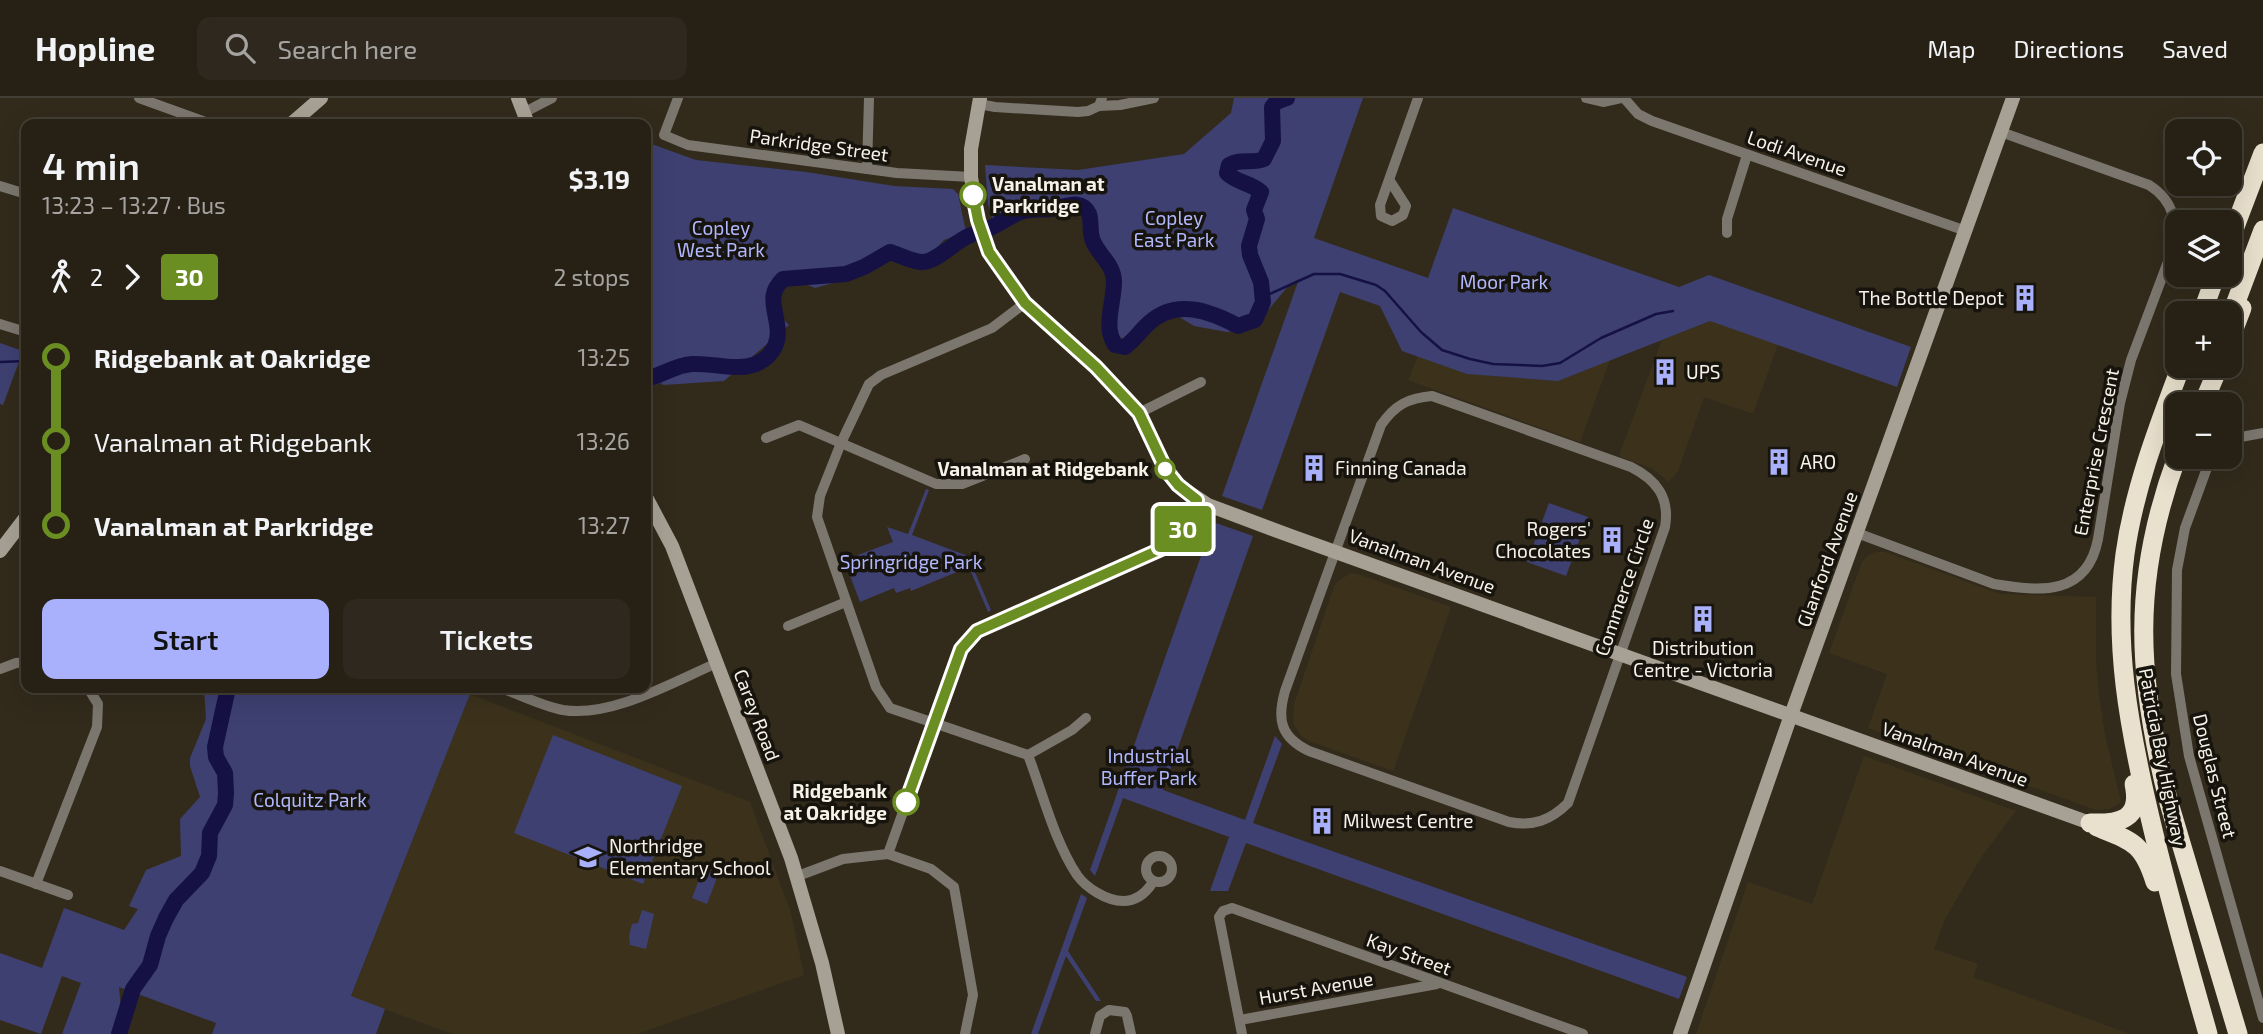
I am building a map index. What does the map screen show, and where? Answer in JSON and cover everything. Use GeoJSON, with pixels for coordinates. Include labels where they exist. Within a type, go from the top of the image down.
{"type":"FeatureCollection","features":[{"type":"Feature","properties":{"kind":"highway"},"geometry":{"type":"LineString","coordinates":[[2241,210],[2263,153]]}},
{"type":"Feature","properties":{"kind":"highway"},"geometry":{"type":"LineString","coordinates":[[2236,301],[2263,230]]}},
{"type":"Feature","properties":{"kind":"highway"},"geometry":{"type":"LineString","coordinates":[[2242,308],[2263,253]]}},
{"type":"Feature","properties":{"kind":"highway","name":"Patricia Bay Highway"},"geometry":{"type":"LineString","coordinates":[[2177,378],[2146,466],[2125,555],[2120,646],[2128,714],[2153,830],[2208,1034]]}},
{"type":"Feature","properties":{"kind":"highway","name":"Patricia Bay Highway"},"geometry":{"type":"LineString","coordinates":[[2174,469],[2149,558],[2143,627],[2146,687],[2157,754],[2169,803],[2238,1034]]}},
{"type":"Feature","properties":{"kind":"highway"},"geometry":{"type":"LineString","coordinates":[[2090,823],[2115,824],[2134,809],[2137,796],[2122,729],[2113,654],[2114,596],[2125,555]]}},
{"type":"Feature","properties":{"kind":"highway"},"geometry":{"type":"LineString","coordinates":[[2090,823],[2140,847],[2147,858],[2200,1034]]}},
{"type":"Feature","properties":{"kind":"street"},"geometry":{"type":"LineString","coordinates":[[139,98],[197,119]]}},
{"type":"Feature","properties":{"kind":"street"},"geometry":{"type":"LineString","coordinates":[[297,119],[321,98]]}},
{"type":"Feature","properties":{"kind":"street"},"geometry":{"type":"LineString","coordinates":[[518,98],[526,118],[552,98]]}},
{"type":"Feature","properties":{"kind":"street","name":"Parkridge Street"},"geometry":{"type":"LineString","coordinates":[[678,98],[664,135],[688,145],[867,169],[971,177]]}},
{"type":"Feature","properties":{"kind":"street"},"geometry":{"type":"LineString","coordinates":[[867,169],[869,98]]}},
{"type":"Feature","properties":{"kind":"street"},"geometry":{"type":"LineString","coordinates":[[979,101],[995,107],[1078,112],[1088,111],[1101,102],[1119,106],[1154,98]]}},
{"type":"Feature","properties":{"kind":"street"},"geometry":{"type":"LineString","coordinates":[[1390,181],[1419,98]]}},
{"type":"Feature","properties":{"kind":"street","name":"Lodi Avenue"},"geometry":{"type":"LineString","coordinates":[[1586,98],[1603,102],[1623,98],[1638,114],[1652,121],[1966,230]]}},
{"type":"Feature","properties":{"kind":"street","name":"Glanford Avenue"},"geometry":{"type":"LineString","coordinates":[[1680,1034],[1791,715],[2013,98]]}},
{"type":"Feature","properties":{"kind":"street","name":"Vanalman Avenue"},"geometry":{"type":"LineString","coordinates":[[979,101],[971,149],[971,177],[978,220],[989,252],[1025,303],[1096,367],[1139,413],[1166,470],[1178,485],[1197,500],[2090,823]]}},
{"type":"Feature","properties":{"kind":"street","name":"Enterprise Crescent"},"geometry":{"type":"LineString","coordinates":[[1857,533],[1994,584],[2009,587],[2062,587],[2079,578],[2092,561],[2098,540],[2120,403],[2131,360],[2172,251],[2176,222],[2164,198],[2149,185],[2001,132]]}},
{"type":"Feature","properties":{"kind":"street"},"geometry":{"type":"LineString","coordinates":[[1727,233],[1727,219],[1747,155]]}},
{"type":"Feature","properties":{"kind":"street"},"geometry":{"type":"LineString","coordinates":[[0,186],[21,192]]}},
{"type":"Feature","properties":{"kind":"street"},"geometry":{"type":"LineString","coordinates":[[1025,303],[992,328],[881,375],[869,384],[820,496],[817,516],[876,687],[890,708],[1028,755],[1072,730],[1086,718]]}},
{"type":"Feature","properties":{"kind":"street"},"geometry":{"type":"LineString","coordinates":[[0,324],[21,330]]}},
{"type":"Feature","properties":{"kind":"street"},"geometry":{"type":"LineString","coordinates":[[1139,413],[1201,382]]}},
{"type":"Feature","properties":{"kind":"street","name":"Commerce Circle"},"geometry":{"type":"LineString","coordinates":[[1432,396],[1444,399],[1631,467],[1644,473],[1660,489],[1667,514],[1665,527],[1621,653],[1568,803],[1547,820],[1533,824],[1509,822],[1309,751],[1299,746],[1284,730],[1280,710],[1376,439],[1389,414],[1409,399],[1432,396]]}},
{"type":"Feature","properties":{"kind":"street"},"geometry":{"type":"LineString","coordinates":[[766,438],[799,425],[936,484],[962,484],[1025,459]]}},
{"type":"Feature","properties":{"kind":"street"},"geometry":{"type":"LineString","coordinates":[[2242,437],[2263,433]]}},
{"type":"Feature","properties":{"kind":"street","name":"Douglas Street"},"geometry":{"type":"LineString","coordinates":[[2207,469],[2185,528],[2177,570],[2176,674],[2189,756],[2263,1018]]}},
{"type":"Feature","properties":{"kind":"street"},"geometry":{"type":"LineString","coordinates":[[888,854],[961,649],[977,631],[1177,542],[1197,500]]}},
{"type":"Feature","properties":{"kind":"street","name":"Carey Road"},"geometry":{"type":"LineString","coordinates":[[651,506],[672,546],[797,876],[822,963],[838,1034]]}},
{"type":"Feature","properties":{"kind":"street"},"geometry":{"type":"LineString","coordinates":[[0,551],[21,524]]}},
{"type":"Feature","properties":{"kind":"street"},"geometry":{"type":"LineString","coordinates":[[788,626],[846,602]]}},
{"type":"Feature","properties":{"kind":"street"},"geometry":{"type":"LineString","coordinates":[[0,669],[21,663]]}},
{"type":"Feature","properties":{"kind":"street"},"geometry":{"type":"LineString","coordinates":[[651,690],[717,663]]}},
{"type":"Feature","properties":{"kind":"street"},"geometry":{"type":"LineString","coordinates":[[36,884],[97,727],[97,704],[91,693]]}},
{"type":"Feature","properties":{"kind":"street"},"geometry":{"type":"LineString","coordinates":[[526,693],[564,710],[604,709],[643,693]]}},
{"type":"Feature","properties":{"kind":"street"},"geometry":{"type":"LineString","coordinates":[[1028,755],[1060,841],[1078,876],[1088,886],[1110,899],[1120,901],[1139,896],[1148,890],[1153,882]]}},
{"type":"Feature","properties":{"kind":"street"},"geometry":{"type":"LineString","coordinates":[[797,876],[843,859],[888,854],[931,869],[954,887],[973,995],[965,1034]]}},
{"type":"Feature","properties":{"kind":"street"},"geometry":{"type":"LineString","coordinates":[[0,870],[68,895]]}},
{"type":"Feature","properties":{"kind":"street","name":"Kay Street"},"geometry":{"type":"LineString","coordinates":[[1240,1020],[1219,917],[1223,911],[1232,908],[1583,1034]]}},
{"type":"Feature","properties":{"kind":"street","name":"Hurst Avenue"},"geometry":{"type":"LineString","coordinates":[[1240,1020],[1440,984]]}},
{"type":"Feature","properties":{"kind":"street"},"geometry":{"type":"LineString","coordinates":[[1095,1034],[1100,1016],[1109,1010],[1125,1012],[1130,1034]]}},
{"type":"Feature","properties":{"kind":"street"},"geometry":{"type":"LineString","coordinates":[[1240,1020],[1242,1034]]}},
{"type":"Feature","properties":{"kind":"shaded area"},"geometry":{"type":"Polygon","coordinates":[[[1710,321],[1778,344],[1753,414],[1704,397],[1678,471],[1669,482],[1653,469],[1619,456],[1662,340],[1710,321]]]}},
{"type":"Feature","properties":{"kind":"shaded area"},"geometry":{"type":"Polygon","coordinates":[[[1418,356],[1467,374],[1558,381],[1610,360],[1580,442],[1408,380],[1418,356]]]}},
{"type":"Feature","properties":{"kind":"shaded area"},"geometry":{"type":"Polygon","coordinates":[[[1885,552],[2000,594],[2096,597],[2099,695],[2105,735],[2121,802],[2110,809],[2096,810],[1868,728],[1887,674],[1829,653],[1862,562],[1868,555],[1885,552]]]}},
{"type":"Feature","properties":{"kind":"shaded area"},"geometry":{"type":"Polygon","coordinates":[[[1351,573],[1451,607],[1393,771],[1309,741],[1301,736],[1293,723],[1294,704],[1334,587],[1351,573]]]}},
{"type":"Feature","properties":{"kind":"shaded area","name":"Northridge Elementary School"},"geometry":{"type":"Polygon","coordinates":[[[470,694],[750,802],[791,913],[804,975],[637,1034],[453,1034],[351,997],[470,694]]]}},
{"type":"Feature","properties":{"kind":"shaded area"},"geometry":{"type":"Polygon","coordinates":[[[1864,756],[2016,811],[1982,856],[1945,919],[1934,949],[1978,964],[1973,977],[2130,1034],[1696,1034],[1748,882],[1812,904],[1864,756]]]}},
{"type":"Feature","properties":{"kind":"green space"},"geometry":{"type":"Polygon","coordinates":[[[1234,98],[1363,98],[1314,238],[1428,278],[1453,208],[1679,287],[1709,275],[1911,347],[1897,387],[1710,321],[1558,381],[1467,374],[1402,351],[1380,306],[1340,292],[1262,510],[1222,496],[1299,279],[1290,284],[1253,328],[1227,332],[1194,326],[1176,315],[1136,339],[1122,340],[1120,336],[1113,335],[1112,316],[1118,292],[1116,270],[1106,250],[1097,241],[1091,218],[1085,212],[1074,209],[1057,213],[1033,211],[996,231],[988,204],[985,165],[1078,170],[1184,154],[1231,113],[1234,98]]]}},
{"type":"Feature","properties":{"kind":"green space","name":"Copley West Park"},"geometry":{"type":"Polygon","coordinates":[[[651,144],[696,160],[806,172],[894,186],[953,189],[958,194],[966,232],[944,240],[926,259],[891,250],[873,266],[837,282],[815,288],[805,284],[783,286],[776,294],[777,313],[789,325],[724,381],[661,383],[651,386],[651,144]]]}},
{"type":"Feature","properties":{"kind":"green space"},"geometry":{"type":"Polygon","coordinates":[[[0,343],[21,350],[21,356],[3,405],[0,404],[0,343]]]}},
{"type":"Feature","properties":{"kind":"green space","name":"Springridge Park"},"geometry":{"type":"Polygon","coordinates":[[[926,489],[929,490],[912,535],[968,556],[991,610],[988,612],[969,567],[911,591],[910,588],[896,593],[894,588],[860,602],[844,560],[893,542],[887,527],[908,534],[926,489]]]}},
{"type":"Feature","properties":{"kind":"green space"},"geometry":{"type":"Polygon","coordinates":[[[1549,503],[1588,517],[1566,576],[1527,562],[1549,503]]]}},
{"type":"Feature","properties":{"kind":"green space","name":"Industrial Buffer Park"},"geometry":{"type":"Polygon","coordinates":[[[1213,522],[1253,536],[1163,790],[1245,820],[1275,736],[1282,744],[1253,823],[1687,977],[1679,999],[1246,843],[1228,891],[1210,891],[1229,837],[1123,798],[1095,876],[1090,870],[1213,522]]]}},
{"type":"Feature","properties":{"kind":"green space","name":"Colquitz Park"},"geometry":{"type":"Polygon","coordinates":[[[204,693],[470,694],[351,996],[385,1009],[376,1034],[212,1034],[216,1023],[119,987],[123,1034],[62,1034],[81,983],[62,976],[41,1034],[0,1020],[0,953],[42,968],[64,908],[124,930],[138,909],[129,906],[146,870],[181,856],[180,819],[200,797],[190,758],[206,719],[204,693]]]}},
{"type":"Feature","properties":{"kind":"green space"},"geometry":{"type":"Polygon","coordinates":[[[553,735],[682,786],[643,884],[514,833],[553,735]]]}},
{"type":"Feature","properties":{"kind":"green space"},"geometry":{"type":"Polygon","coordinates":[[[703,869],[718,875],[707,904],[692,898],[703,869]]]}},
{"type":"Feature","properties":{"kind":"green space"},"geometry":{"type":"Polygon","coordinates":[[[1081,894],[1087,898],[1068,951],[1101,1001],[1096,1001],[1066,956],[1038,1034],[1031,1034],[1081,894]]]}},
{"type":"Feature","properties":{"kind":"green space"},"geometry":{"type":"Polygon","coordinates":[[[642,910],[654,914],[646,949],[630,945],[629,936],[632,924],[638,923],[642,910]]]}},
{"type":"Feature","properties":{"kind":"waterway"},"geometry":{"type":"LineString","coordinates":[[990,228],[1027,210],[1072,205],[1086,209],[1090,217],[1093,241],[1113,276],[1114,290],[1109,322],[1115,345],[1125,347],[1149,323],[1170,311],[1182,309],[1205,312],[1238,326],[1255,320],[1263,302],[1261,282],[1249,246],[1257,219],[1254,210],[1261,192],[1227,173],[1229,165],[1233,163],[1264,159],[1273,141],[1272,107],[1276,102],[1287,98]]}},
{"type":"Feature","properties":{"kind":"waterway"},"geometry":{"type":"LineString","coordinates":[[651,378],[686,365],[745,367],[762,361],[773,350],[776,342],[778,334],[774,295],[783,279],[846,274],[890,252],[914,261],[928,261],[971,235]]}},
{"type":"Feature","properties":{"kind":"waterway"},"geometry":{"type":"LineString","coordinates":[[1263,297],[1314,274],[1340,274],[1376,285],[1385,291],[1421,332],[1442,350],[1493,364],[1542,366],[1560,363],[1601,338],[1656,314],[1673,311]]}},
{"type":"Feature","properties":{"kind":"waterway"},"geometry":{"type":"LineString","coordinates":[[0,362],[21,361]]}},
{"type":"Feature","properties":{"kind":"waterway"},"geometry":{"type":"LineString","coordinates":[[119,1034],[133,989],[150,965],[166,918],[176,900],[202,873],[209,856],[210,833],[225,805],[225,773],[216,757],[215,747],[227,693]]}},
{"type":"Feature","properties":{"kind":"bus line","name":"30"},"geometry":{"type":"LineString","coordinates":[[906,802],[961,649],[977,631],[1177,542],[1197,500],[1178,485],[1166,470],[1139,413],[1096,367],[1025,303],[989,252],[973,195]]}},
{"type":"Feature","properties":{"kind":"place","name":"Vanalman at Parkridge"},"geometry":{"type":"Point","coordinates":[973,195]}},
{"type":"Feature","properties":{"kind":"place","name":"The Bottle Depot"},"geometry":{"type":"Point","coordinates":[2025,298]}},
{"type":"Feature","properties":{"kind":"place","name":"UPS"},"geometry":{"type":"Point","coordinates":[1665,372]}},
{"type":"Feature","properties":{"kind":"place","name":"ARO"},"geometry":{"type":"Point","coordinates":[1779,462]}},
{"type":"Feature","properties":{"kind":"place","name":"Finning Canada"},"geometry":{"type":"Point","coordinates":[1314,468]}},
{"type":"Feature","properties":{"kind":"place","name":"Vanalman at Ridgebank"},"geometry":{"type":"Point","coordinates":[1165,469]}},
{"type":"Feature","properties":{"kind":"place","name":"Rogers' Chocolates"},"geometry":{"type":"Point","coordinates":[1612,540]}},
{"type":"Feature","properties":{"kind":"place","name":"Distribution Centre - Victoria"},"geometry":{"type":"Point","coordinates":[1703,619]}},
{"type":"Feature","properties":{"kind":"place","name":"Ridgebank at Oakridge"},"geometry":{"type":"Point","coordinates":[906,802]}},
{"type":"Feature","properties":{"kind":"place","name":"Milwest Centre"},"geometry":{"type":"Point","coordinates":[1322,821]}},
{"type":"Feature","properties":{"kind":"place","name":"Northridge Elementary School"},"geometry":{"type":"Point","coordinates":[588,857]}},
{"type":"Feature","properties":{"kind":"park label","name":"Copley East Park"},"geometry":{"type":"Point","coordinates":[1174,229]}},
{"type":"Feature","properties":{"kind":"park label","name":"Moor Park"},"geometry":{"type":"Point","coordinates":[1504,282]}}]}
